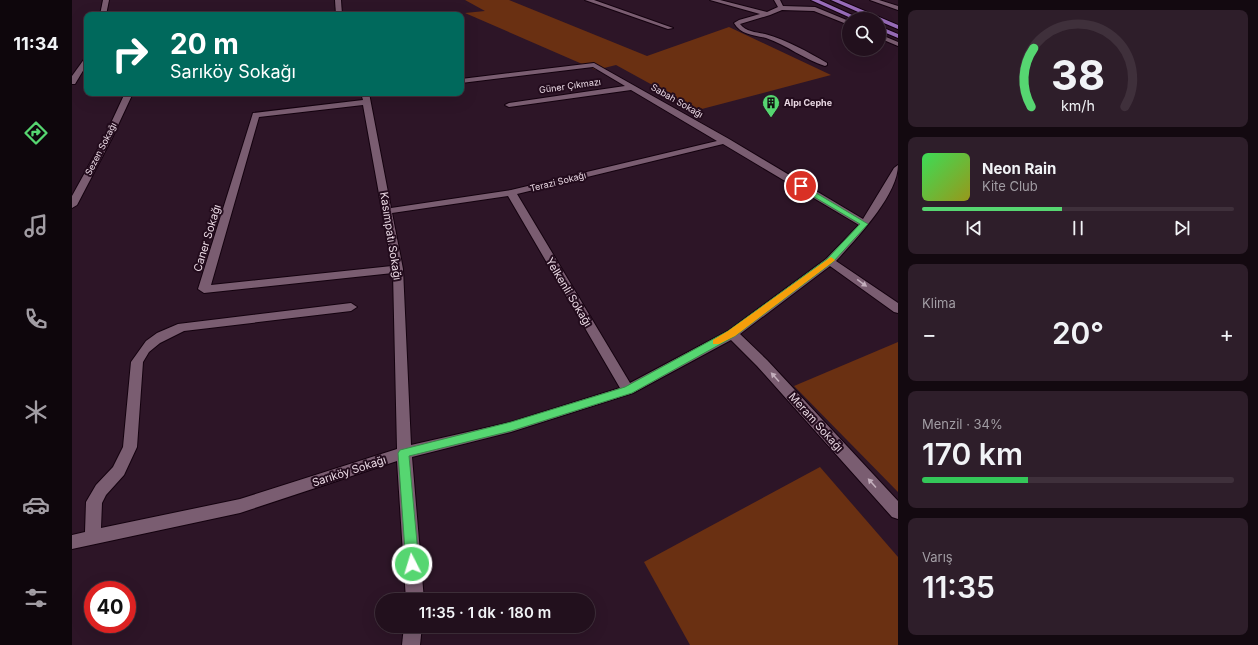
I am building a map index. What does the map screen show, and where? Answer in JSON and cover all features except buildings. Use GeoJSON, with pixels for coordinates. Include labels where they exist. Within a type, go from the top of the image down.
{"type":"FeatureCollection","features":[{"type":"Feature","properties":{"kind":"main road"},"geometry":{"type":"LineString","coordinates":[[814,0],[842,12]]}},
{"type":"Feature","properties":{"kind":"main road"},"geometry":{"type":"LineString","coordinates":[[834,0],[898,27]]}},
{"type":"Feature","properties":{"kind":"main road"},"geometry":{"type":"LineString","coordinates":[[886,31],[898,36]]}},
{"type":"Feature","properties":{"kind":"street"},"geometry":{"type":"LineString","coordinates":[[104,12],[106,0]]}},
{"type":"Feature","properties":{"kind":"street"},"geometry":{"type":"LineString","coordinates":[[338,0],[339,12]]}},
{"type":"Feature","properties":{"kind":"street"},"geometry":{"type":"LineString","coordinates":[[588,0],[670,28]]}},
{"type":"Feature","properties":{"kind":"street"},"geometry":{"type":"LineString","coordinates":[[713,0],[768,14]]}},
{"type":"Feature","properties":{"kind":"street"},"geometry":{"type":"LineString","coordinates":[[777,0],[781,8]]}},
{"type":"Feature","properties":{"kind":"street"},"geometry":{"type":"LineString","coordinates":[[873,0],[898,8]]}},
{"type":"Feature","properties":{"kind":"street"},"geometry":{"type":"LineString","coordinates":[[825,64],[782,42],[745,30],[738,26],[737,23],[768,14],[781,8],[815,9],[842,20]]}},
{"type":"Feature","properties":{"kind":"street"},"geometry":{"type":"LineString","coordinates":[[886,39],[898,44]]}},
{"type":"Feature","properties":{"kind":"street"},"geometry":{"type":"LineString","coordinates":[[72,82],[75,73],[84,63]]}},
{"type":"Feature","properties":{"kind":"street","name":"Sabah Sokağı"},"geometry":{"type":"LineString","coordinates":[[464,81],[594,65],[864,224]]}},
{"type":"Feature","properties":{"kind":"street","name":"Güner Çıkmazı"},"geometry":{"type":"LineString","coordinates":[[509,105],[633,87]]}},
{"type":"Feature","properties":{"kind":"street","name":"Sezen Sokağı"},"geometry":{"type":"LineString","coordinates":[[72,205],[108,138],[128,96]]}},
{"type":"Feature","properties":{"kind":"street","name":"Kasımpatı Sokağı"},"geometry":{"type":"LineString","coordinates":[[366,97],[398,269],[404,453],[414,593]]}},
{"type":"Feature","properties":{"kind":"street","name":"Caner Sokağı"},"geometry":{"type":"LineString","coordinates":[[366,97],[256,115],[204,289],[398,269]]}},
{"type":"Feature","properties":{"kind":"street","name":"Terazi Sokağı"},"geometry":{"type":"LineString","coordinates":[[388,211],[511,193],[726,142]]}},
{"type":"Feature","properties":{"kind":"street","name":"Sarıköy Sokağı"},"geometry":{"type":"LineString","coordinates":[[72,542],[240,506],[404,453],[511,426],[628,390],[732,334],[830,260],[864,224],[897,173]]}},
{"type":"Feature","properties":{"kind":"street","name":"Yelkenli Sokağı"},"geometry":{"type":"LineString","coordinates":[[511,193],[628,390]]}},
{"type":"Feature","properties":{"kind":"street"},"geometry":{"type":"LineString","coordinates":[[830,260],[898,309]]}},
{"type":"Feature","properties":{"kind":"street"},"geometry":{"type":"LineString","coordinates":[[93,537],[94,502],[101,490],[119,471],[130,447],[137,362],[141,353],[149,344],[159,336],[182,327],[351,307]]}},
{"type":"Feature","properties":{"kind":"street","name":"Meram Sokağı"},"geometry":{"type":"LineString","coordinates":[[732,334],[762,363],[898,512]]}},
{"type":"Feature","properties":{"kind":"shaded area"},"geometry":{"type":"Polygon","coordinates":[[[465,0],[509,0],[647,56],[729,27],[831,75],[698,110],[616,65],[596,70],[465,13],[485,11],[465,0]]]}},
{"type":"Feature","properties":{"kind":"shaded area"},"geometry":{"type":"Polygon","coordinates":[[[898,342],[898,492],[794,386],[898,342]]]}},
{"type":"Feature","properties":{"kind":"shaded area"},"geometry":{"type":"Polygon","coordinates":[[[820,467],[898,557],[898,645],[690,645],[644,562],[820,467]]]}},
{"type":"Feature","properties":{"kind":"slow traffic"},"geometry":{"type":"LineString","coordinates":[[716,342],[732,334],[831,260]]}},
{"type":"Feature","properties":{"kind":"place","name":"Alpı Cephe"},"geometry":{"type":"Point","coordinates":[771,118]}},
{"type":"Feature","properties":{"kind":"route"},"geometry":{"type":"LineString","coordinates":[[412,564],[404,453],[511,426],[628,390],[732,334],[830,260],[864,224],[801,186]]}}]}
